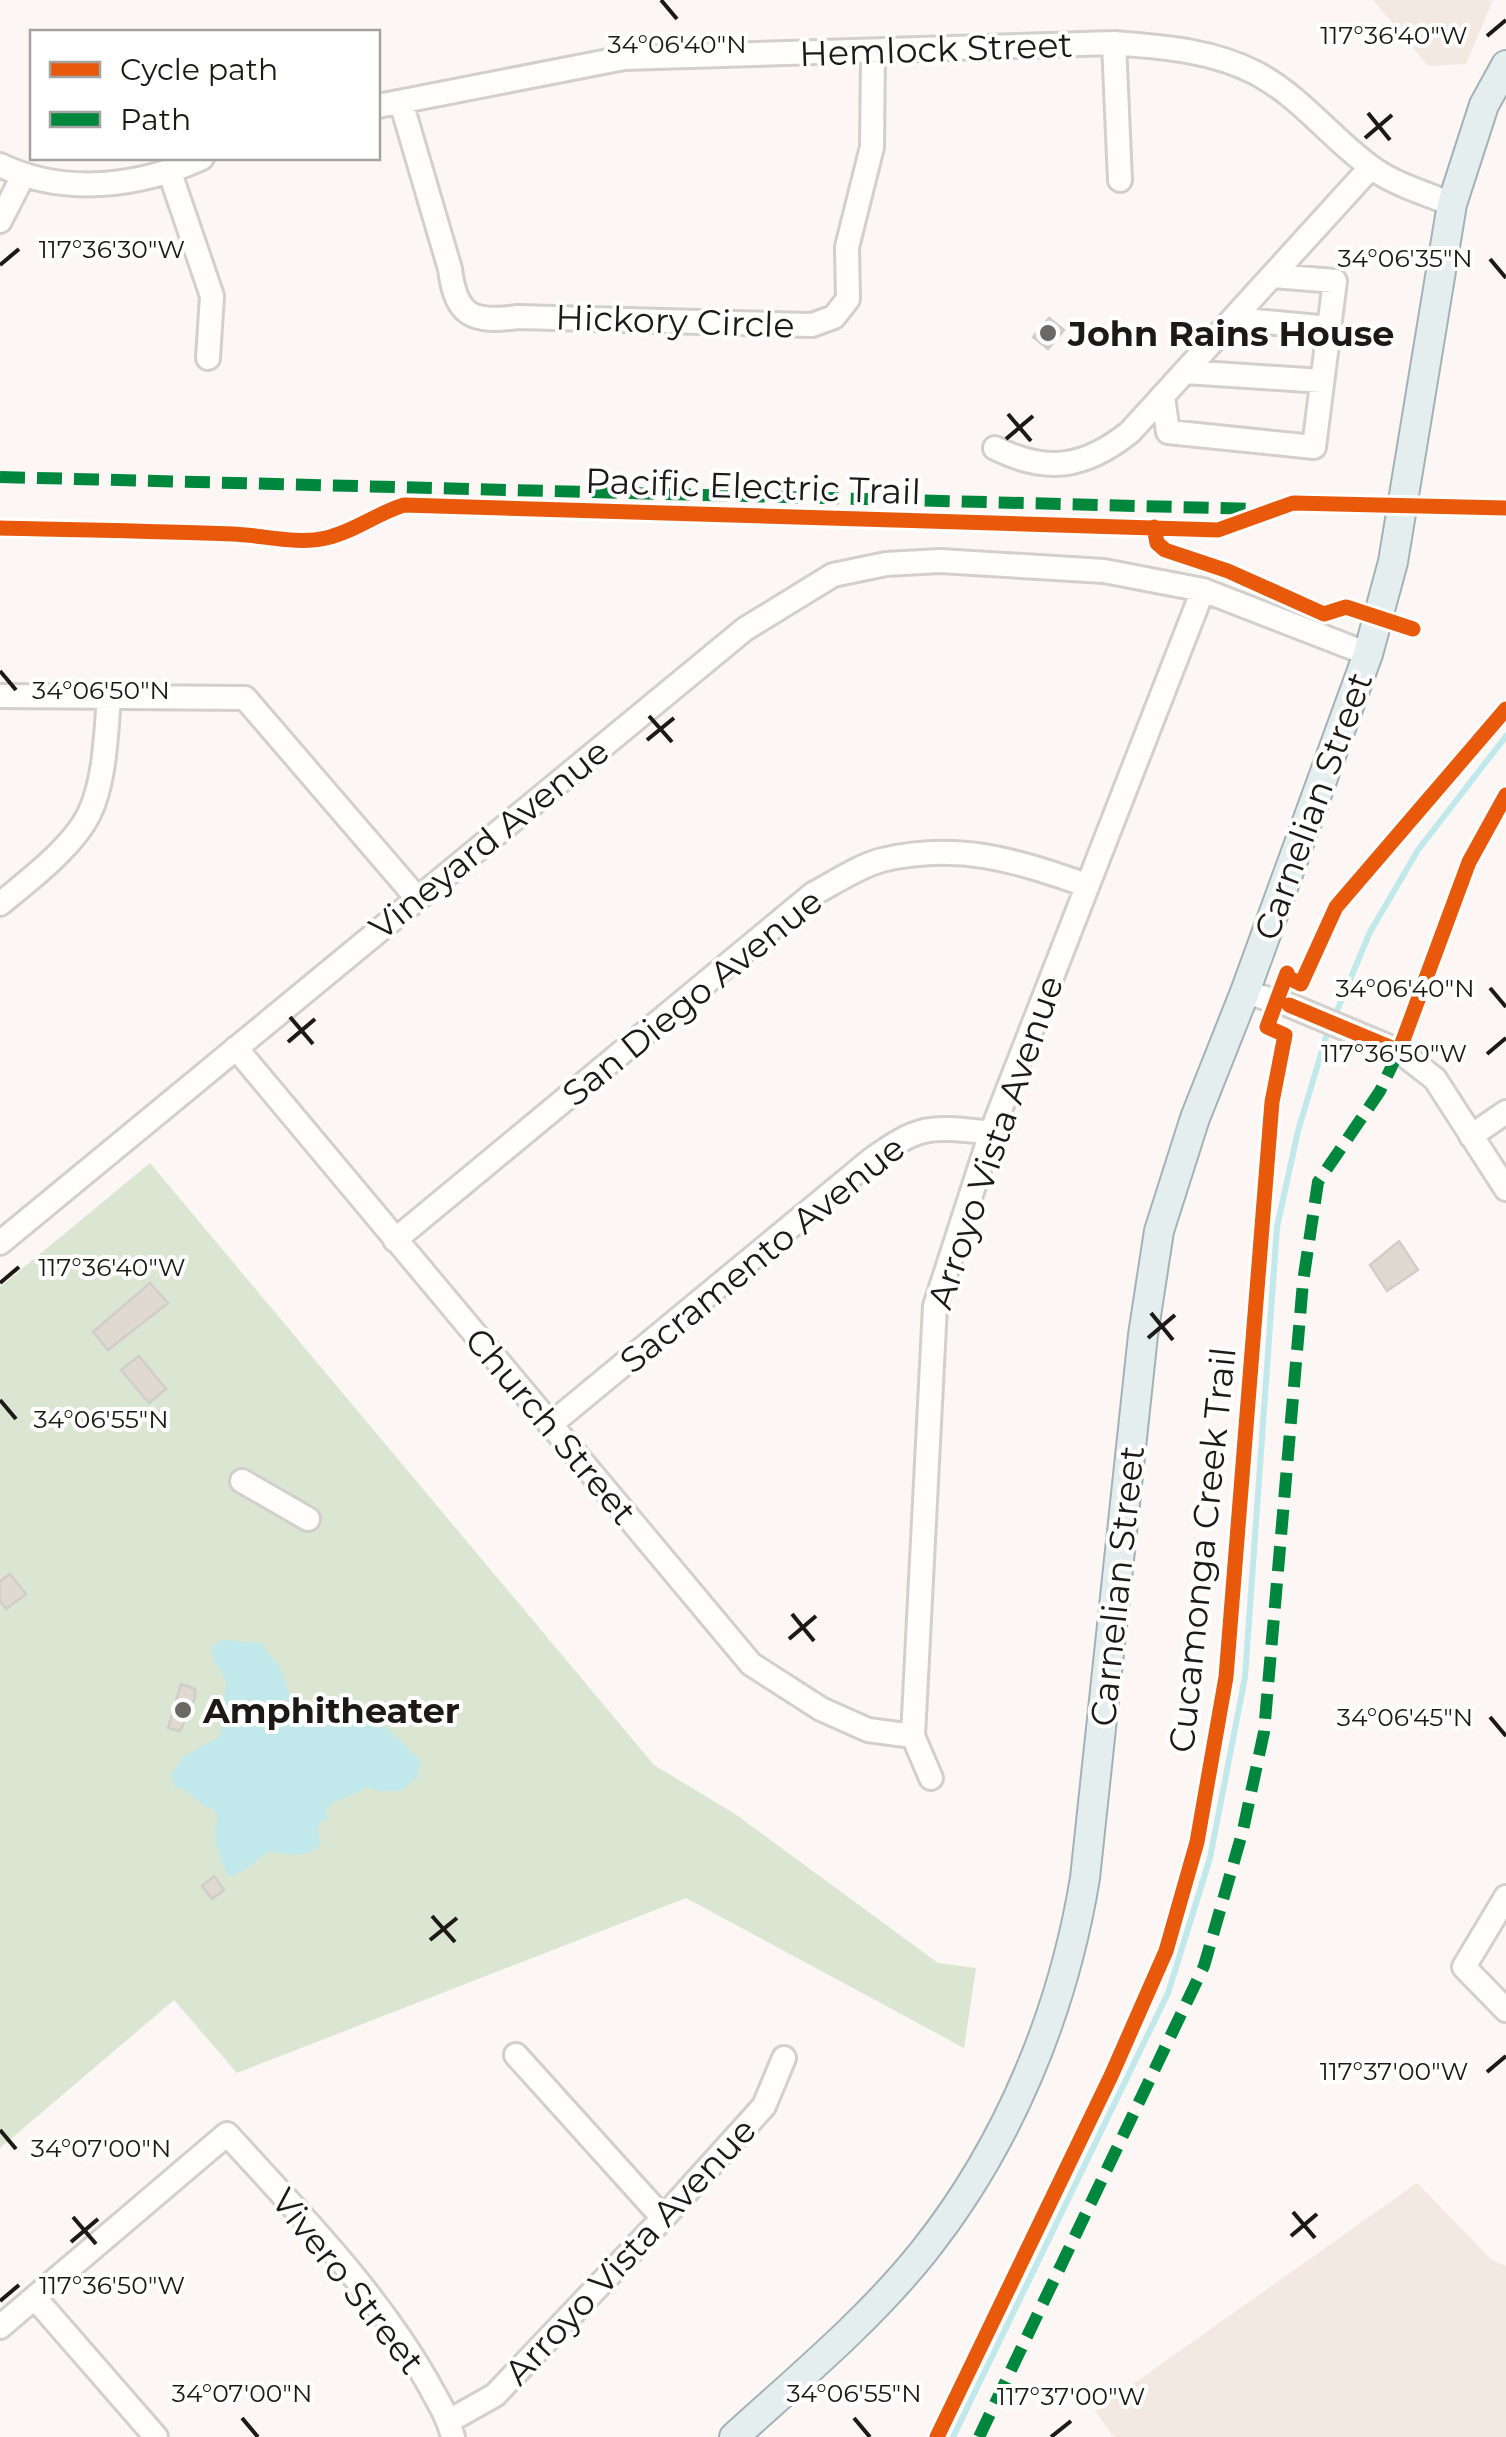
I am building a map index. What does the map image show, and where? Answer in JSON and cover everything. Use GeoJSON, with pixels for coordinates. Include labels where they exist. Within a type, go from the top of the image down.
{"type":"FeatureCollection","features":[{"type":"Feature","properties":{"kind":"main road"},"geometry":{"type":"LineString","coordinates":[[1368,654],[1393,562],[1452,204],[1484,105],[1506,65]]}},
{"type":"Feature","properties":{"kind":"main road","name":"Carnelian Street"},"geometry":{"type":"LineString","coordinates":[[734,2437],[873,2308],[923,2253],[962,2201],[1012,2110],[1048,2027],[1074,1942],[1085,1878],[1143,1335],[1159,1232],[1195,1118],[1368,654]]}},
{"type":"Feature","properties":{"kind":"street","name":"Hemlock Street"},"geometry":{"type":"LineString","coordinates":[[389,104],[624,58],[1114,43],[1191,49],[1254,72],[1300,101],[1371,167],[1452,204]]}},
{"type":"Feature","properties":{"kind":"street"},"geometry":{"type":"LineString","coordinates":[[1114,43],[1120,180]]}},
{"type":"Feature","properties":{"kind":"street","name":"Hickory Circle"},"geometry":{"type":"LineString","coordinates":[[389,104],[450,269],[453,293],[466,311],[486,321],[518,317],[812,325],[834,317],[848,299],[847,247],[872,147],[873,52]]}},
{"type":"Feature","properties":{"kind":"street"},"geometry":{"type":"LineString","coordinates":[[0,165],[23,176],[91,185],[132,182],[170,173],[198,160]]}},
{"type":"Feature","properties":{"kind":"street"},"geometry":{"type":"LineString","coordinates":[[995,448],[1022,462],[1067,465],[1109,449],[1186,372],[1371,167]]}},
{"type":"Feature","properties":{"kind":"street"},"geometry":{"type":"LineString","coordinates":[[170,173],[212,296],[208,358]]}},
{"type":"Feature","properties":{"kind":"street"},"geometry":{"type":"LineString","coordinates":[[0,221],[23,176]]}},
{"type":"Feature","properties":{"kind":"street"},"geometry":{"type":"LineString","coordinates":[[1163,396],[1168,432],[1314,447],[1335,280],[1273,276]]}},
{"type":"Feature","properties":{"kind":"street"},"geometry":{"type":"LineString","coordinates":[[1234,319],[1329,328]]}},
{"type":"Feature","properties":{"kind":"street"},"geometry":{"type":"LineString","coordinates":[[1186,372],[1322,381]]}},
{"type":"Feature","properties":{"kind":"street","name":"Vineyard Avenue"},"geometry":{"type":"LineString","coordinates":[[0,1243],[745,629],[834,575],[886,564],[940,561],[1104,571],[1203,590],[1368,654]]}},
{"type":"Feature","properties":{"kind":"street","name":"Arroyo Vista Avenue"},"geometry":{"type":"LineString","coordinates":[[931,1778],[913,1736],[935,1306],[991,1133],[1203,590]]}},
{"type":"Feature","properties":{"kind":"street"},"geometry":{"type":"LineString","coordinates":[[0,696],[245,698],[417,898]]}},
{"type":"Feature","properties":{"kind":"street"},"geometry":{"type":"LineString","coordinates":[[0,904],[50,862],[89,815],[103,762],[109,698]]}},
{"type":"Feature","properties":{"kind":"street","name":"San Diego Avenue"},"geometry":{"type":"LineString","coordinates":[[395,1240],[812,894],[880,860],[950,852],[1014,860],[1086,885]]}},
{"type":"Feature","properties":{"kind":"street"},"geometry":{"type":"LineString","coordinates":[[1245,992],[1289,1005],[1399,1051],[1434,1079],[1506,1189]]}},
{"type":"Feature","properties":{"kind":"street","name":"Church Street"},"geometry":{"type":"LineString","coordinates":[[236,1048],[751,1664],[821,1710],[868,1730],[913,1736]]}},
{"type":"Feature","properties":{"kind":"street"},"geometry":{"type":"LineString","coordinates":[[1471,1136],[1506,1112]]}},
{"type":"Feature","properties":{"kind":"street","name":"Sacramento Avenue"},"geometry":{"type":"LineString","coordinates":[[550,1425],[906,1134],[938,1126],[991,1133]]}},
{"type":"Feature","properties":{"kind":"street"},"geometry":{"type":"LineString","coordinates":[[242,1480],[308,1519]]}},
{"type":"Feature","properties":{"kind":"street"},"geometry":{"type":"LineString","coordinates":[[1506,1896],[1464,1966],[1506,2010]]}},
{"type":"Feature","properties":{"kind":"street"},"geometry":{"type":"LineString","coordinates":[[516,2055],[663,2218]]}},
{"type":"Feature","properties":{"kind":"street","name":"Arroyo Vista Avenue"},"geometry":{"type":"LineString","coordinates":[[451,2429],[495,2396],[764,2106],[784,2058]]}},
{"type":"Feature","properties":{"kind":"street","name":"Vivero Street"},"geometry":{"type":"LineString","coordinates":[[35,2298],[228,2134],[331,2248],[406,2344],[451,2429]]}},
{"type":"Feature","properties":{"kind":"street"},"geometry":{"type":"LineString","coordinates":[[0,2327],[35,2298],[156,2437]]}},
{"type":"Feature","properties":{"kind":"shaded area"},"geometry":{"type":"Polygon","coordinates":[[[1373,0],[1493,0],[1466,64],[1428,66],[1373,0]]]}},
{"type":"Feature","properties":{"kind":"shaded area"},"geometry":{"type":"Polygon","coordinates":[[[1417,2183],[1492,2260],[1506,2266],[1506,2437],[1114,2437],[1095,2411],[1417,2183]]]}},
{"type":"Feature","properties":{"kind":"green space"},"geometry":{"type":"Polygon","coordinates":[[[150,1163],[654,1765],[735,1814],[938,1963],[976,1968],[964,2048],[686,1898],[237,2073],[174,2000],[0,2148],[0,1287],[150,1163]]]}},
{"type":"Feature","properties":{"kind":"water"},"geometry":{"type":"Polygon","coordinates":[[[222,1640],[260,1643],[280,1668],[293,1703],[303,1712],[325,1716],[335,1723],[371,1719],[380,1722],[421,1761],[417,1777],[401,1791],[369,1787],[334,1802],[326,1810],[328,1819],[317,1830],[321,1843],[315,1849],[296,1855],[268,1852],[229,1877],[216,1840],[218,1817],[211,1806],[207,1808],[182,1788],[175,1789],[171,1774],[185,1755],[220,1737],[226,1682],[212,1656],[212,1646],[222,1640]]]}},
{"type":"Feature","properties":{"kind":"building","name":"John Rains House"},"geometry":{"type":"Polygon","coordinates":[[[1049,318],[1064,330],[1048,349],[1033,337],[1049,318]]]}},
{"type":"Feature","properties":{"kind":"building"},"geometry":{"type":"Polygon","coordinates":[[[1399,1241],[1418,1270],[1387,1291],[1370,1265],[1399,1241]]]}},
{"type":"Feature","properties":{"kind":"building"},"geometry":{"type":"Polygon","coordinates":[[[150,1283],[168,1303],[108,1350],[93,1332],[150,1283]]]}},
{"type":"Feature","properties":{"kind":"building"},"geometry":{"type":"Polygon","coordinates":[[[139,1356],[166,1389],[149,1403],[121,1370],[139,1356]]]}},
{"type":"Feature","properties":{"kind":"building"},"geometry":{"type":"Polygon","coordinates":[[[10,1574],[26,1594],[6,1609],[0,1601],[0,1581],[10,1574]]]}},
{"type":"Feature","properties":{"kind":"building","name":"Amphitheater"},"geometry":{"type":"Polygon","coordinates":[[[181,1684],[195,1689],[195,1698],[180,1731],[168,1728],[181,1684]]]}},
{"type":"Feature","properties":{"kind":"building"},"geometry":{"type":"Polygon","coordinates":[[[214,1876],[224,1890],[212,1899],[202,1886],[214,1876]]]}},
{"type":"Feature","properties":{"kind":"waterway"},"geometry":{"type":"LineString","coordinates":[[953,2437],[1168,1993],[1210,1858],[1245,1677],[1277,1227],[1298,1131],[1326,1037],[1370,932],[1418,850],[1506,736]]}},
{"type":"Feature","properties":{"kind":"marked path"},"geometry":{"type":"LineString","coordinates":[[0,477],[1257,509]]}},
{"type":"Feature","properties":{"kind":"marked path"},"geometry":{"type":"LineString","coordinates":[[979,2437],[1204,1966],[1243,1830],[1264,1732],[1303,1282],[1318,1182],[1380,1091],[1399,1051]]}},
{"type":"Feature","properties":{"kind":"cycle path","name":"Pacific Electric Trail"},"geometry":{"type":"LineString","coordinates":[[0,528],[315,540],[404,505],[1218,530],[1293,503],[1506,508]]}},
{"type":"Feature","properties":{"kind":"cycle path"},"geometry":{"type":"LineString","coordinates":[[1154,527],[1157,543],[1165,550],[1228,571],[1324,614],[1346,607],[1413,629]]}},
{"type":"Feature","properties":{"kind":"cycle path"},"geometry":{"type":"LineString","coordinates":[[1287,977],[1301,984],[1336,907],[1506,709]]}},
{"type":"Feature","properties":{"kind":"cycle path"},"geometry":{"type":"LineString","coordinates":[[1289,1005],[1399,1051],[1469,862],[1506,795]]}},
{"type":"Feature","properties":{"kind":"cycle path","name":"Cucamonga Creek Trail"},"geometry":{"type":"LineString","coordinates":[[937,2437],[1111,2076],[1166,1951],[1197,1842],[1226,1677],[1272,1102],[1285,1035],[1267,1027],[1287,973]]}},
{"type":"Feature","properties":{"kind":"place","name":"John Rains House"},"geometry":{"type":"Point","coordinates":[1048,333]}},
{"type":"Feature","properties":{"kind":"place","name":"Amphitheater"},"geometry":{"type":"Point","coordinates":[183,1710]}}]}
